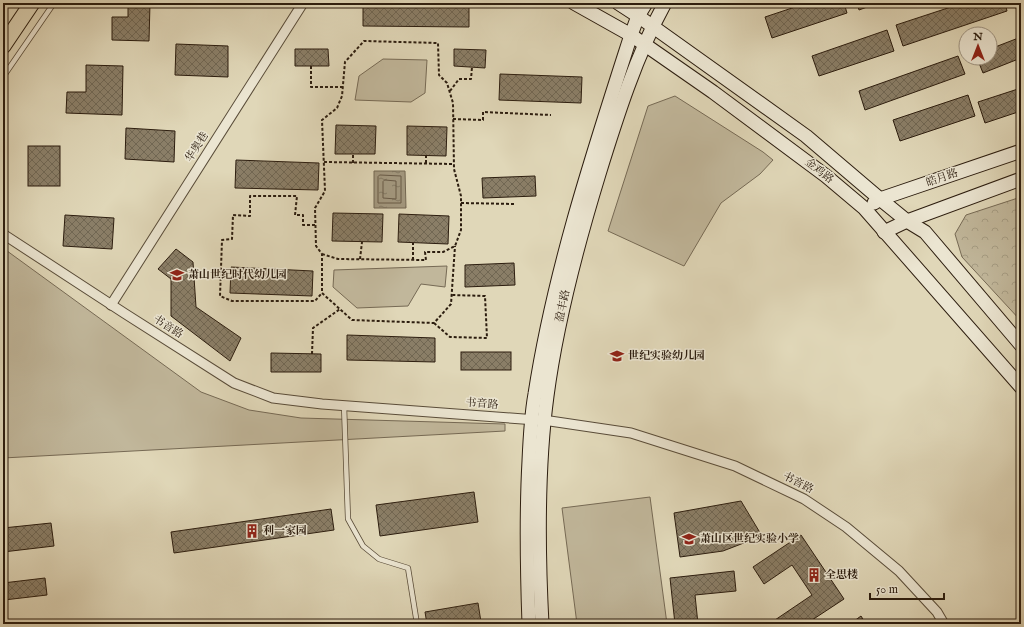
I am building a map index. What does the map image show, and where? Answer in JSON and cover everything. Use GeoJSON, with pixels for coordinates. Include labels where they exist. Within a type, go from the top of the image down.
{"type":"FeatureCollection","features":[{"type":"Feature","properties":{"kind":"main road"},"geometry":{"type":"LineString","coordinates":[[3,46],[32,3]]}},
{"type":"Feature","properties":{"kind":"main road","name":"金鸡路"},"geometry":{"type":"LineString","coordinates":[[574,3],[631,35],[713,92],[826,176],[864,208],[1021,387]]}},
{"type":"Feature","properties":{"kind":"main road","name":"金鸡路"},"geometry":{"type":"LineString","coordinates":[[618,3],[653,26],[806,136],[880,199],[925,232],[1021,345]]}},
{"type":"Feature","properties":{"kind":"main road","name":"盈丰路"},"geometry":{"type":"LineString","coordinates":[[542,624],[539,542],[541,456],[534,395],[552,306],[575,212],[631,35],[638,16],[646,3]]}},
{"type":"Feature","properties":{"kind":"main road","name":"盈丰路"},"geometry":{"type":"LineString","coordinates":[[529,624],[527,496],[538,420],[547,396],[562,306],[584,223],[613,127],[645,45],[665,3]]}},
{"type":"Feature","properties":{"kind":"main road","name":"皓月路"},"geometry":{"type":"LineString","coordinates":[[864,208],[880,199],[1021,151]]}},
{"type":"Feature","properties":{"kind":"main road"},"geometry":{"type":"LineString","coordinates":[[884,232],[907,220],[1021,179]]}},
{"type":"Feature","properties":{"kind":"street","name":"华奥巷"},"geometry":{"type":"LineString","coordinates":[[111,305],[303,3]]}},
{"type":"Feature","properties":{"kind":"street","name":"书音路"},"geometry":{"type":"LineString","coordinates":[[3,234],[234,383],[273,398],[538,420],[631,433],[735,466],[804,499],[846,527],[899,571],[936,612],[944,624]]}},
{"type":"Feature","properties":{"kind":"lane"},"geometry":{"type":"LineString","coordinates":[[3,77],[54,3]]}},
{"type":"Feature","properties":{"kind":"lane"},"geometry":{"type":"LineString","coordinates":[[344,405],[348,519],[364,546],[379,559],[408,568],[417,624]]}},
{"type":"Feature","properties":{"kind":"path"},"geometry":{"type":"LineString","coordinates":[[434,323],[451,304],[455,246],[461,230],[461,196],[454,164],[453,103],[447,83],[439,75],[438,43],[364,41],[345,62],[342,96],[337,108],[322,120],[325,191],[315,208],[316,246],[322,254],[338,259],[426,260],[425,252],[443,252],[455,246]]}},
{"type":"Feature","properties":{"kind":"path"},"geometry":{"type":"LineString","coordinates":[[311,66],[311,87],[343,87]]}},
{"type":"Feature","properties":{"kind":"path"},"geometry":{"type":"LineString","coordinates":[[450,91],[459,79],[471,79],[472,67]]}},
{"type":"Feature","properties":{"kind":"path"},"geometry":{"type":"LineString","coordinates":[[454,119],[483,120],[483,112],[551,115]]}},
{"type":"Feature","properties":{"kind":"path"},"geometry":{"type":"LineString","coordinates":[[353,163],[354,154]]}},
{"type":"Feature","properties":{"kind":"path"},"geometry":{"type":"LineString","coordinates":[[426,156],[426,164]]}},
{"type":"Feature","properties":{"kind":"path"},"geometry":{"type":"LineString","coordinates":[[324,162],[454,164]]}},
{"type":"Feature","properties":{"kind":"path"},"geometry":{"type":"LineString","coordinates":[[315,225],[303,225],[303,215],[295,215],[297,196],[250,196],[250,216],[233,215],[232,239],[222,240],[220,296],[232,301],[315,301],[322,293],[322,254]]}},
{"type":"Feature","properties":{"kind":"path"},"geometry":{"type":"LineString","coordinates":[[461,203],[515,204]]}},
{"type":"Feature","properties":{"kind":"path"},"geometry":{"type":"LineString","coordinates":[[360,260],[362,242]]}},
{"type":"Feature","properties":{"kind":"path"},"geometry":{"type":"LineString","coordinates":[[413,243],[413,260]]}},
{"type":"Feature","properties":{"kind":"path"},"geometry":{"type":"LineString","coordinates":[[322,293],[352,320],[434,323],[450,336],[487,338],[485,296],[452,295]]}},
{"type":"Feature","properties":{"kind":"path"},"geometry":{"type":"LineString","coordinates":[[312,354],[313,328],[340,309]]}},
{"type":"Feature","properties":{"kind":"green space"},"geometry":{"type":"Polygon","coordinates":[[[383,59],[427,60],[425,93],[411,102],[355,100],[359,76],[383,59]]]}},
{"type":"Feature","properties":{"kind":"green space"},"geometry":{"type":"Polygon","coordinates":[[[675,96],[763,152],[773,160],[760,174],[721,203],[684,266],[608,231],[648,106],[675,96]]]}},
{"type":"Feature","properties":{"kind":"green space"},"geometry":{"type":"Polygon","coordinates":[[[1021,197],[1021,321],[962,257],[955,234],[966,215],[1021,197]]]}},
{"type":"Feature","properties":{"kind":"green space"},"geometry":{"type":"Polygon","coordinates":[[[3,248],[201,392],[249,410],[301,418],[505,424],[505,431],[3,458],[3,248]]]}},
{"type":"Feature","properties":{"kind":"green space"},"geometry":{"type":"Polygon","coordinates":[[[447,266],[445,287],[421,284],[408,306],[357,308],[333,287],[334,270],[447,266]]]}},
{"type":"Feature","properties":{"kind":"green space"},"geometry":{"type":"Polygon","coordinates":[[[650,497],[667,624],[577,624],[562,508],[650,497]]]}},
{"type":"Feature","properties":{"kind":"water"},"geometry":{"type":"Polygon","coordinates":[[[374,171],[405,171],[406,208],[374,208],[374,171]]]}},
{"type":"Feature","properties":{"kind":"building"},"geometry":{"type":"Polygon","coordinates":[[[128,3],[150,3],[149,41],[112,40],[112,17],[128,17],[128,3]]]}},
{"type":"Feature","properties":{"kind":"building"},"geometry":{"type":"Polygon","coordinates":[[[254,3],[263,3],[261,7],[254,3]]]}},
{"type":"Feature","properties":{"kind":"building"},"geometry":{"type":"Polygon","coordinates":[[[363,3],[469,3],[469,27],[363,26],[363,3]]]}},
{"type":"Feature","properties":{"kind":"building"},"geometry":{"type":"Polygon","coordinates":[[[807,3],[844,3],[847,13],[772,38],[765,17],[807,3]]]}},
{"type":"Feature","properties":{"kind":"building"},"geometry":{"type":"Polygon","coordinates":[[[857,3],[878,3],[859,10],[857,3]]]}},
{"type":"Feature","properties":{"kind":"building"},"geometry":{"type":"Polygon","coordinates":[[[963,3],[1005,3],[1007,11],[962,26],[958,26],[958,27],[903,46],[896,25],[963,3]]]}},
{"type":"Feature","properties":{"kind":"building"},"geometry":{"type":"Polygon","coordinates":[[[1013,3],[1021,3],[1021,5],[1015,8],[1013,3]]]}},
{"type":"Feature","properties":{"kind":"building"},"geometry":{"type":"Polygon","coordinates":[[[887,30],[894,51],[819,76],[812,56],[887,30]]]}},
{"type":"Feature","properties":{"kind":"building"},"geometry":{"type":"Polygon","coordinates":[[[1021,37],[1021,58],[983,73],[980,66],[998,66],[998,46],[1021,37]]]}},
{"type":"Feature","properties":{"kind":"building"},"geometry":{"type":"Polygon","coordinates":[[[176,44],[228,46],[228,77],[175,75],[176,44]]]}},
{"type":"Feature","properties":{"kind":"building"},"geometry":{"type":"Polygon","coordinates":[[[295,49],[328,49],[329,66],[295,66],[295,49]]]}},
{"type":"Feature","properties":{"kind":"building"},"geometry":{"type":"Polygon","coordinates":[[[454,49],[486,50],[485,68],[454,66],[454,49]]]}},
{"type":"Feature","properties":{"kind":"building"},"geometry":{"type":"Polygon","coordinates":[[[958,56],[958,66],[962,66],[965,74],[865,110],[859,91],[958,56]]]}},
{"type":"Feature","properties":{"kind":"building"},"geometry":{"type":"Polygon","coordinates":[[[86,65],[123,66],[122,115],[66,113],[67,92],[86,92],[86,65]]]}},
{"type":"Feature","properties":{"kind":"building"},"geometry":{"type":"Polygon","coordinates":[[[500,74],[582,77],[581,103],[499,100],[500,74]]]}},
{"type":"Feature","properties":{"kind":"building"},"geometry":{"type":"Polygon","coordinates":[[[1021,88],[1021,111],[985,123],[978,102],[1021,88]]]}},
{"type":"Feature","properties":{"kind":"building"},"geometry":{"type":"Polygon","coordinates":[[[968,95],[975,116],[900,141],[893,120],[968,95]]]}},
{"type":"Feature","properties":{"kind":"building"},"geometry":{"type":"Polygon","coordinates":[[[336,125],[376,126],[375,154],[335,154],[336,125]]]}},
{"type":"Feature","properties":{"kind":"building"},"geometry":{"type":"Polygon","coordinates":[[[407,126],[447,127],[446,156],[407,155],[407,126]]]}},
{"type":"Feature","properties":{"kind":"building"},"geometry":{"type":"Polygon","coordinates":[[[126,128],[175,131],[174,162],[125,159],[126,128]]]}},
{"type":"Feature","properties":{"kind":"building"},"geometry":{"type":"Polygon","coordinates":[[[28,146],[60,146],[60,186],[28,186],[28,146]]]}},
{"type":"Feature","properties":{"kind":"building"},"geometry":{"type":"Polygon","coordinates":[[[236,160],[319,163],[318,190],[235,188],[236,160]]]}},
{"type":"Feature","properties":{"kind":"building"},"geometry":{"type":"Polygon","coordinates":[[[535,176],[536,196],[483,198],[482,178],[535,176]]]}},
{"type":"Feature","properties":{"kind":"building"},"geometry":{"type":"Polygon","coordinates":[[[333,213],[383,214],[382,242],[332,241],[333,213]]]}},
{"type":"Feature","properties":{"kind":"building"},"geometry":{"type":"Polygon","coordinates":[[[399,214],[449,216],[448,244],[398,242],[399,214]]]}},
{"type":"Feature","properties":{"kind":"building"},"geometry":{"type":"Polygon","coordinates":[[[65,215],[114,218],[112,249],[63,246],[65,215]]]}},
{"type":"Feature","properties":{"kind":"building"},"geometry":{"type":"Polygon","coordinates":[[[176,249],[193,262],[196,307],[241,338],[230,361],[171,316],[171,279],[158,269],[176,249]]]}},
{"type":"Feature","properties":{"kind":"building"},"geometry":{"type":"Polygon","coordinates":[[[514,263],[515,285],[465,287],[465,265],[514,263]]]}},
{"type":"Feature","properties":{"kind":"building"},"geometry":{"type":"Polygon","coordinates":[[[231,267],[313,271],[312,296],[230,293],[231,267]]]}},
{"type":"Feature","properties":{"kind":"building"},"geometry":{"type":"Polygon","coordinates":[[[347,335],[435,338],[435,362],[347,360],[347,335]]]}},
{"type":"Feature","properties":{"kind":"building"},"geometry":{"type":"Polygon","coordinates":[[[461,352],[511,352],[511,370],[461,370],[461,352]]]}},
{"type":"Feature","properties":{"kind":"building"},"geometry":{"type":"Polygon","coordinates":[[[271,353],[321,354],[321,372],[271,372],[271,353]]]}},
{"type":"Feature","properties":{"kind":"building"},"geometry":{"type":"Polygon","coordinates":[[[474,492],[478,522],[380,536],[376,505],[474,492]]]}},
{"type":"Feature","properties":{"kind":"building","name":"萧山区世纪实验小学"},"geometry":{"type":"Polygon","coordinates":[[[741,501],[762,536],[723,551],[680,557],[674,513],[741,501]]]}},
{"type":"Feature","properties":{"kind":"building","name":"利一家园"},"geometry":{"type":"Polygon","coordinates":[[[331,509],[334,530],[174,553],[171,532],[331,509]]]}},
{"type":"Feature","properties":{"kind":"building"},"geometry":{"type":"Polygon","coordinates":[[[51,523],[54,546],[3,552],[3,528],[51,523]]]}},
{"type":"Feature","properties":{"kind":"building","name":"全思楼"},"geometry":{"type":"Polygon","coordinates":[[[801,535],[844,599],[806,624],[777,624],[775,620],[812,595],[792,565],[764,584],[753,567],[801,535]]]}},
{"type":"Feature","properties":{"kind":"building"},"geometry":{"type":"Polygon","coordinates":[[[734,571],[736,591],[695,595],[698,624],[675,624],[670,578],[734,571]]]}},
{"type":"Feature","properties":{"kind":"building"},"geometry":{"type":"Polygon","coordinates":[[[45,578],[47,595],[4,600],[6,612],[3,612],[3,583],[45,578]]]}},
{"type":"Feature","properties":{"kind":"building"},"geometry":{"type":"Polygon","coordinates":[[[478,603],[481,622],[468,624],[427,624],[425,612],[478,603]]]}},
{"type":"Feature","properties":{"kind":"building"},"geometry":{"type":"Polygon","coordinates":[[[861,616],[866,624],[850,624],[861,616]]]}},
{"type":"Feature","properties":{"kind":"place","name":"萧山世纪时代幼儿园"},"geometry":{"type":"Point","coordinates":[177,275]}},
{"type":"Feature","properties":{"kind":"place","name":"世纪实验幼儿园"},"geometry":{"type":"Point","coordinates":[617,356]}},
{"type":"Feature","properties":{"kind":"place","name":"利一家园"},"geometry":{"type":"Point","coordinates":[252,531]}},
{"type":"Feature","properties":{"kind":"place","name":"萧山区世纪实验小学"},"geometry":{"type":"Point","coordinates":[689,539]}},
{"type":"Feature","properties":{"kind":"place","name":"全思楼"},"geometry":{"type":"Point","coordinates":[814,575]}}]}
